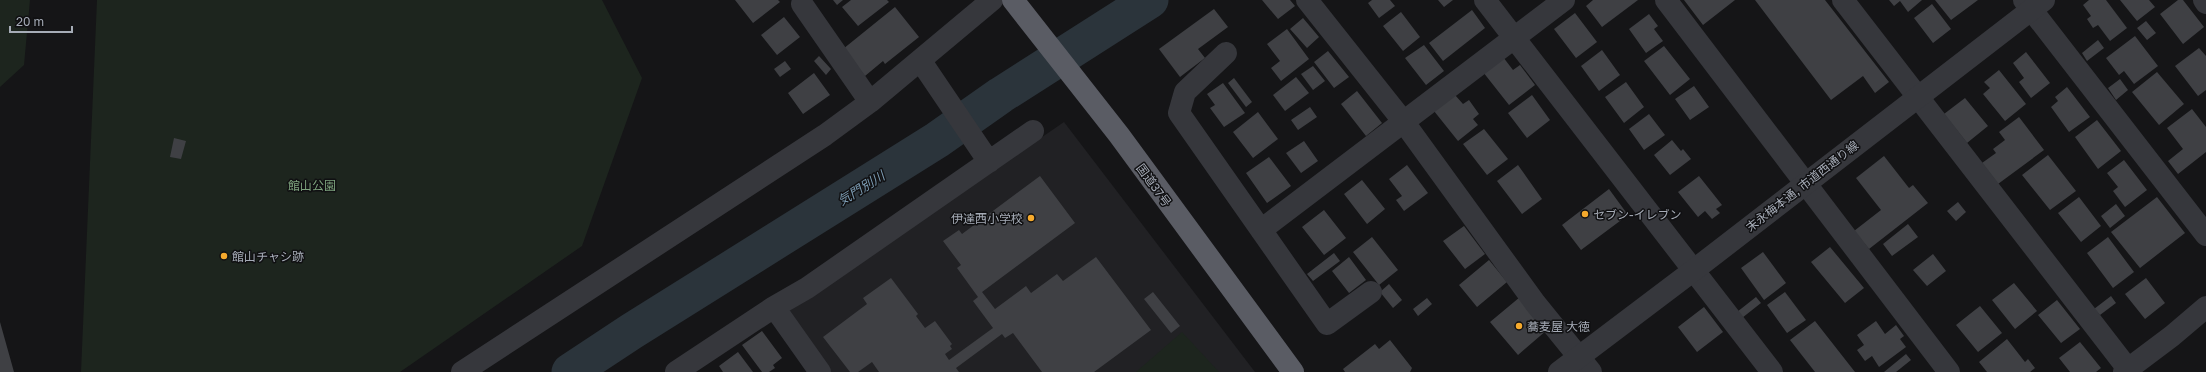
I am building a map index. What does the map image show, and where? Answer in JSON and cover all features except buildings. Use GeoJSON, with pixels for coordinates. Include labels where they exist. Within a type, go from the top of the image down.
{"type":"FeatureCollection","features":[{"type":"Feature","properties":{"kind":"highway","name":"国道37号"},"geometry":{"type":"LineString","coordinates":[[1013,0],[1118,135],[1293,372]]}},
{"type":"Feature","properties":{"kind":"street"},"geometry":{"type":"LineString","coordinates":[[462,372],[825,135],[924,64],[992,0]]}},
{"type":"Feature","properties":{"kind":"street"},"geometry":{"type":"LineString","coordinates":[[1307,0],[1403,121],[1535,303],[1585,364]]}},
{"type":"Feature","properties":{"kind":"street"},"geometry":{"type":"LineString","coordinates":[[1485,0],[1772,372]]}},
{"type":"Feature","properties":{"kind":"street"},"geometry":{"type":"LineString","coordinates":[[1261,230],[1564,0]]}},
{"type":"Feature","properties":{"kind":"street"},"geometry":{"type":"LineString","coordinates":[[1666,0],[1949,372]]}},
{"type":"Feature","properties":{"kind":"street"},"geometry":{"type":"LineString","coordinates":[[1843,0],[2126,371],[2172,336],[2206,307]]}},
{"type":"Feature","properties":{"kind":"street"},"geometry":{"type":"LineString","coordinates":[[2033,3],[2206,235]]}},
{"type":"Feature","properties":{"kind":"street","name":"末永梅本通, 市道西通り線"},"geometry":{"type":"LineString","coordinates":[[1559,372],[1585,364],[1694,270],[1918,97],[2033,3]]}},
{"type":"Feature","properties":{"kind":"street"},"geometry":{"type":"LineString","coordinates":[[802,4],[870,102]]}},
{"type":"Feature","properties":{"kind":"street"},"geometry":{"type":"LineString","coordinates":[[1226,53],[1185,92],[1179,113],[1327,324],[1371,292]]}},
{"type":"Feature","properties":{"kind":"street"},"geometry":{"type":"LineString","coordinates":[[924,64],[984,155]]}},
{"type":"Feature","properties":{"kind":"street"},"geometry":{"type":"LineString","coordinates":[[680,371],[774,307],[807,288],[984,155],[1033,131]]}},
{"type":"Feature","properties":{"kind":"street"},"geometry":{"type":"LineString","coordinates":[[774,307],[820,372]]}},
{"type":"Feature","properties":{"kind":"shaded area","name":"伊達西小学校"},"geometry":{"type":"Polygon","coordinates":[[[1064,122],[1255,372],[826,372],[784,314],[1064,122]]]}},
{"type":"Feature","properties":{"kind":"green space"},"geometry":{"type":"Polygon","coordinates":[[[0,0],[30,0],[24,65],[0,87],[0,0]]]}},
{"type":"Feature","properties":{"kind":"green space","name":"館山公園"},"geometry":{"type":"Polygon","coordinates":[[[97,0],[602,0],[642,78],[582,246],[400,372],[81,372],[97,0]]]}},
{"type":"Feature","properties":{"kind":"green space"},"geometry":{"type":"Polygon","coordinates":[[[1182,332],[1219,372],[1136,372],[1182,332]]]}},
{"type":"Feature","properties":{"kind":"waterway","name":"気門別川"},"geometry":{"type":"LineString","coordinates":[[570,372],[632,331],[937,140],[1001,95],[1150,0]]}},
{"type":"Feature","properties":{"kind":"place","name":"セブン-イレブン"},"geometry":{"type":"Point","coordinates":[1585,214]}},
{"type":"Feature","properties":{"kind":"place","name":"伊達西小学校"},"geometry":{"type":"Point","coordinates":[1031,218]}},
{"type":"Feature","properties":{"kind":"place","name":"館山チャシ跡"},"geometry":{"type":"Point","coordinates":[224,256]}},
{"type":"Feature","properties":{"kind":"place","name":"蕎麦屋 大徳"},"geometry":{"type":"Point","coordinates":[1519,326]}}]}
